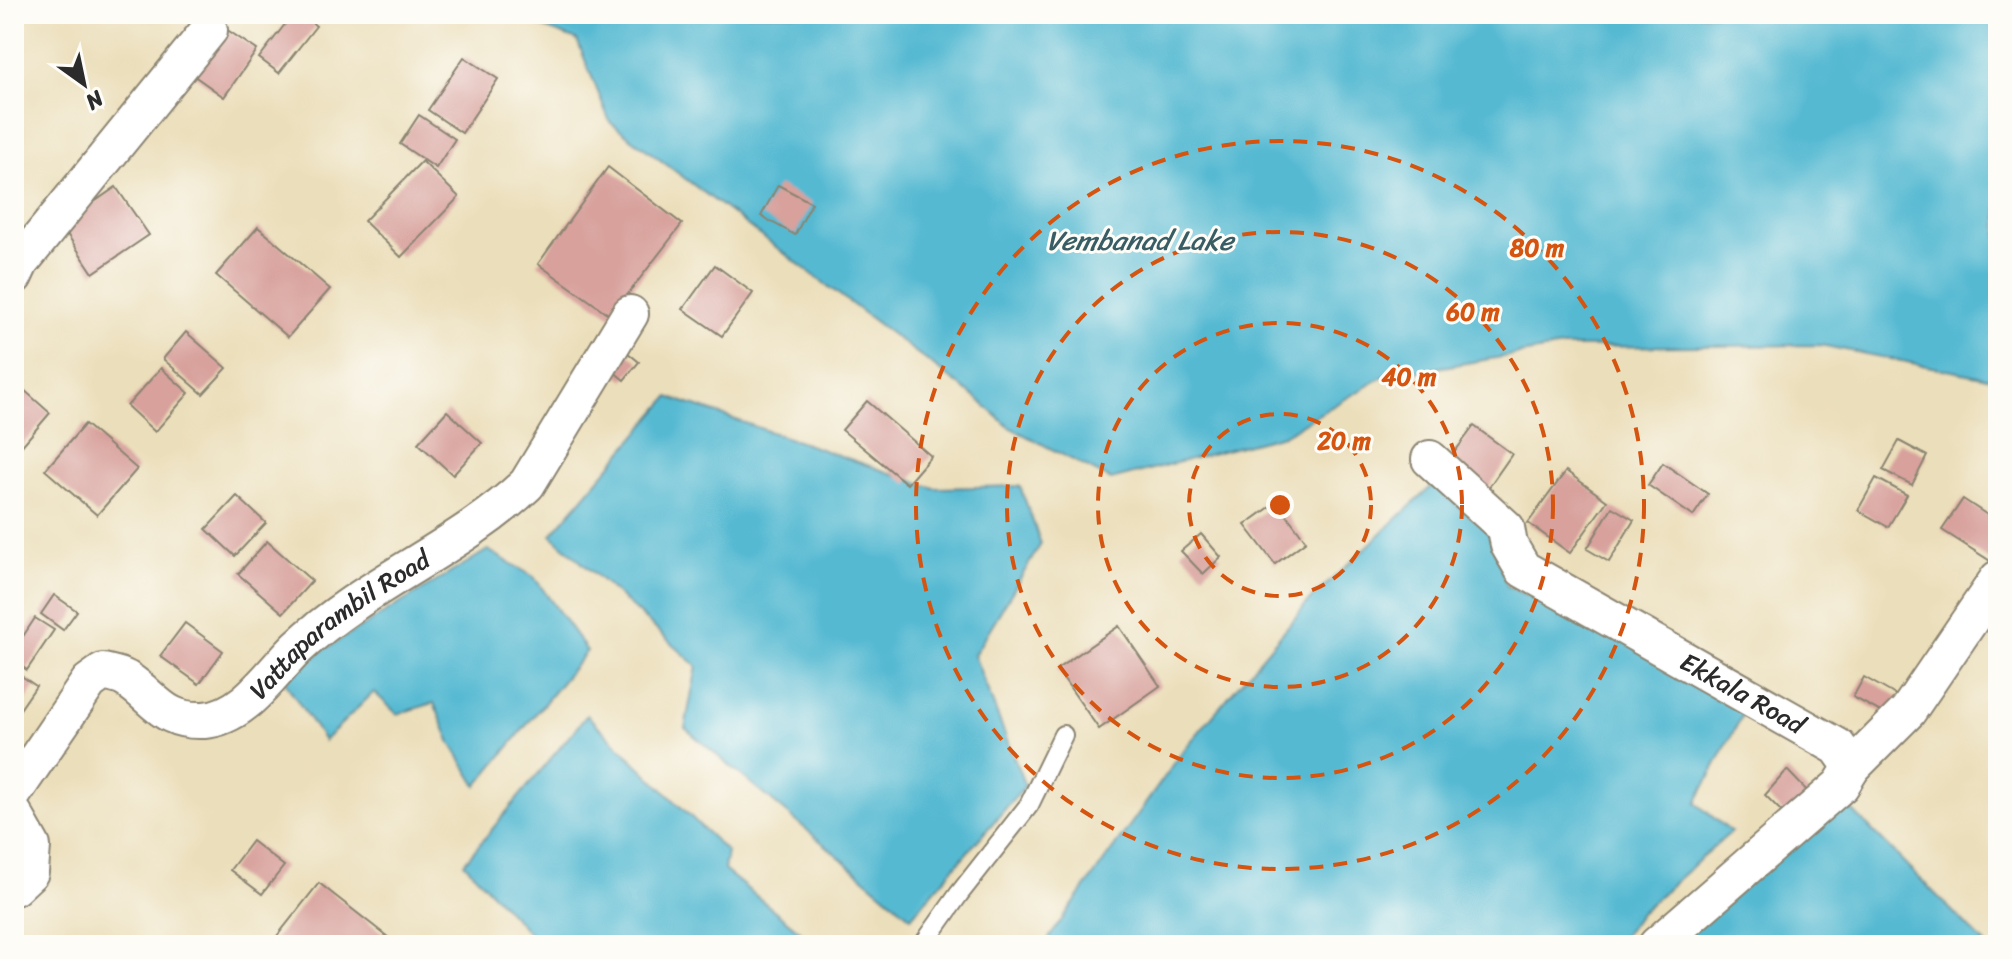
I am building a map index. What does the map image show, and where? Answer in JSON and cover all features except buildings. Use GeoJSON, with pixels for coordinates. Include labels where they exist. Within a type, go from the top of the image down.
{"type":"FeatureCollection","features":[{"type":"Feature","properties":{"kind":"street"},"geometry":{"type":"LineString","coordinates":[[14,276],[20,263],[209,30]]}},
{"type":"Feature","properties":{"kind":"street","name":"Vattaparambil Road"},"geometry":{"type":"LineString","coordinates":[[14,792],[89,682],[103,672],[123,677],[164,712],[182,718],[217,718],[241,706],[300,645],[373,591],[503,507],[527,484],[630,314]]}},
{"type":"Feature","properties":{"kind":"street","name":"Ekkala Road"},"geometry":{"type":"LineString","coordinates":[[1430,459],[1506,528],[1509,545],[1523,569],[1838,747],[1852,767]]}},
{"type":"Feature","properties":{"kind":"street"},"geometry":{"type":"LineString","coordinates":[[1657,945],[1841,785],[1852,767],[1908,711],[1998,579]]}},
{"type":"Feature","properties":{"kind":"street"},"geometry":{"type":"LineString","coordinates":[[14,814],[32,846],[30,872],[14,887]]}},
{"type":"Feature","properties":{"kind":"lane"},"geometry":{"type":"LineString","coordinates":[[923,945],[1029,805],[1063,735]]}},
{"type":"Feature","properties":{"kind":"water","name":"Vembanad Lake"},"geometry":{"type":"Polygon","coordinates":[[[507,14],[1998,14],[1998,380],[1820,345],[1562,347],[1383,377],[1283,435],[1111,480],[1009,427],[979,400],[610,122],[577,40],[507,14]]]}},
{"type":"Feature","properties":{"kind":"water"},"geometry":{"type":"Polygon","coordinates":[[[669,397],[934,488],[1020,486],[1041,544],[974,655],[1025,786],[911,917],[685,728],[697,666],[551,535],[669,397]]]}},
{"type":"Feature","properties":{"kind":"water"},"geometry":{"type":"Polygon","coordinates":[[[1433,485],[1488,531],[1507,586],[1635,646],[1746,708],[1696,803],[1731,832],[1640,913],[1617,945],[1044,945],[1186,747],[1310,600],[1433,485]]]}},
{"type":"Feature","properties":{"kind":"water"},"geometry":{"type":"Polygon","coordinates":[[[488,550],[534,577],[587,651],[477,786],[451,743],[434,703],[397,714],[374,692],[324,741],[281,676],[488,550]]]}},
{"type":"Feature","properties":{"kind":"water"},"geometry":{"type":"Polygon","coordinates":[[[587,715],[727,852],[724,870],[817,945],[540,945],[464,863],[587,715]]]}},
{"type":"Feature","properties":{"kind":"water"},"geometry":{"type":"Polygon","coordinates":[[[1837,795],[1986,945],[1669,945],[1837,795]]]}}]}
